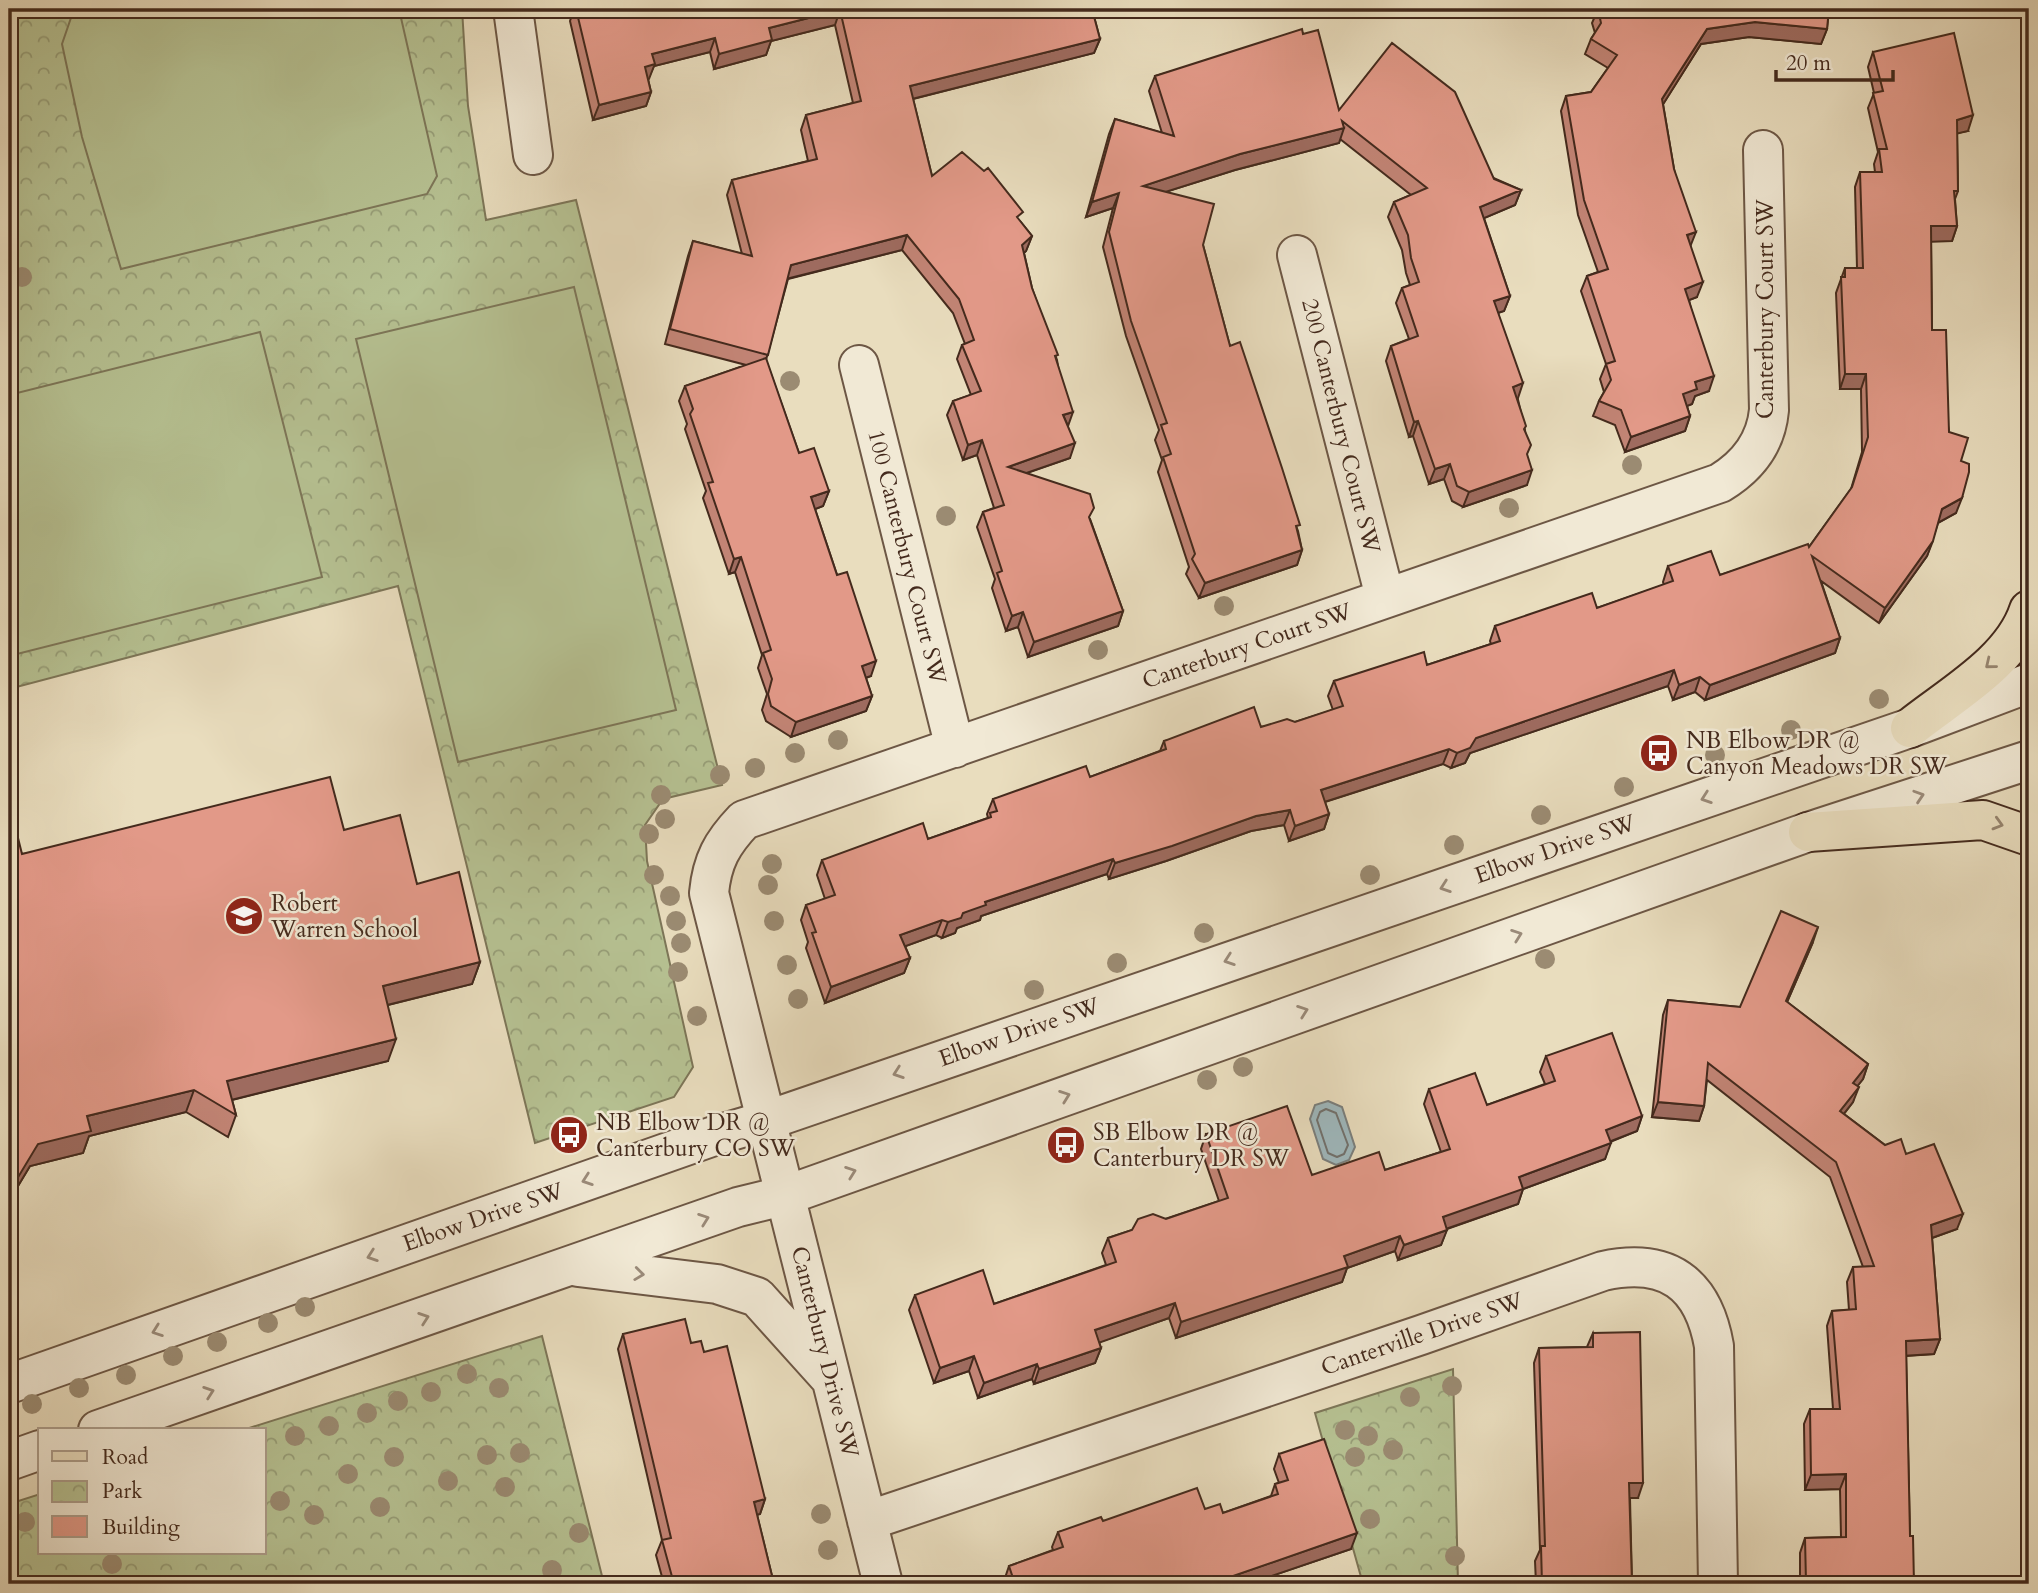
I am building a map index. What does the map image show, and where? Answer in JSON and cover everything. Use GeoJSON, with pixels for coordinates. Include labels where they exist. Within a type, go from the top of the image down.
{"type":"FeatureCollection","features":[{"type":"Feature","properties":{"kind":"main road"},"geometry":{"type":"LineString","coordinates":[[1910,728],[2003,654],[2024,625],[2029,610]]}},
{"type":"Feature","properties":{"kind":"main road"},"geometry":{"type":"LineString","coordinates":[[1808,832],[1983,820],[2029,836]]}},
{"type":"Feature","properties":{"kind":"street"},"geometry":{"type":"LineString","coordinates":[[513,9],[533,155]]}},
{"type":"Feature","properties":{"kind":"street","name":"Canterbury Court SW"},"geometry":{"type":"LineString","coordinates":[[768,1120],[709,892],[711,867],[722,843],[744,820],[1720,483],[1737,472],[1761,443],[1769,410],[1763,150]]}},
{"type":"Feature","properties":{"kind":"street","name":"200 Canterbury Court SW"},"geometry":{"type":"LineString","coordinates":[[1297,256],[1385,597]]}},
{"type":"Feature","properties":{"kind":"street","name":"100 Canterbury Court SW"},"geometry":{"type":"LineString","coordinates":[[859,365],[955,748]]}},
{"type":"Feature","properties":{"kind":"street","name":"Elbow Drive SW"},"geometry":{"type":"LineString","coordinates":[[9,1384],[674,1150],[1910,728],[2029,683]]}},
{"type":"Feature","properties":{"kind":"street"},"geometry":{"type":"LineString","coordinates":[[104,1428],[738,1207],[787,1195],[1808,832],[2029,760]]}},
{"type":"Feature","properties":{"kind":"street","name":"Canterbury Drive SW"},"geometry":{"type":"LineString","coordinates":[[768,1120],[883,1584]]}},
{"type":"Feature","properties":{"kind":"street","name":"Canterville Drive SW"},"geometry":{"type":"LineString","coordinates":[[867,1521],[1603,1271],[1629,1265],[1656,1268],[1677,1280],[1704,1307],[1711,1328],[1714,1346],[1718,1584]]}},
{"type":"Feature","properties":{"kind":"street"},"geometry":{"type":"LineString","coordinates":[[571,1266],[716,1284],[757,1297],[831,1378]]}},
{"type":"Feature","properties":{"kind":"street"},"geometry":{"type":"LineString","coordinates":[[9,1461],[38,1451]]}},
{"type":"Feature","properties":{"kind":"green space"},"geometry":{"type":"Polygon","coordinates":[[[9,9],[462,9],[468,106],[486,220],[576,200],[722,785],[663,799],[645,825],[647,861],[693,1067],[674,1097],[535,1143],[398,586],[9,689],[9,9]]]}},
{"type":"Feature","properties":{"kind":"green space"},"geometry":{"type":"Polygon","coordinates":[[[74,9],[399,9],[437,176],[427,194],[121,269],[82,137],[62,44],[74,9]]]}},
{"type":"Feature","properties":{"kind":"green space"},"geometry":{"type":"Polygon","coordinates":[[[574,287],[676,710],[458,762],[356,339],[574,287]]]}},
{"type":"Feature","properties":{"kind":"green space"},"geometry":{"type":"Polygon","coordinates":[[[260,332],[322,577],[9,656],[9,395],[260,332]]]}},
{"type":"Feature","properties":{"kind":"green space"},"geometry":{"type":"Polygon","coordinates":[[[542,1336],[604,1584],[9,1584],[9,1504],[38,1495],[38,1554],[266,1554],[266,1428],[249,1428],[542,1336]]]}},
{"type":"Feature","properties":{"kind":"green space"},"geometry":{"type":"Polygon","coordinates":[[[1453,1369],[1458,1584],[1363,1584],[1315,1413],[1453,1369]]]}},
{"type":"Feature","properties":{"kind":"water"},"geometry":{"type":"Polygon","coordinates":[[[1328,1101],[1342,1107],[1355,1147],[1349,1160],[1336,1165],[1323,1159],[1310,1119],[1315,1105],[1328,1101]]]}},
{"type":"Feature","properties":{"kind":"building"},"geometry":{"type":"Polygon","coordinates":[[[576,9],[617,9],[618,13],[636,9],[1092,9],[1100,39],[910,86],[932,176],[962,152],[984,171],[988,168],[1023,212],[1017,217],[1032,236],[1022,245],[1032,288],[1058,355],[1055,356],[1073,412],[1063,415],[1075,443],[1008,467],[1090,494],[1094,508],[1089,517],[1123,611],[1034,642],[1023,612],[1012,616],[997,573],[1002,571],[983,512],[1004,505],[982,440],[968,445],[953,401],[981,391],[962,345],[974,340],[959,299],[907,235],[791,265],[768,355],[670,329],[693,241],[752,256],[732,180],[817,159],[806,115],[861,101],[840,10],[769,28],[772,40],[719,54],[715,38],[652,54],[655,64],[645,67],[651,92],[599,105],[576,9]]]}},
{"type":"Feature","properties":{"kind":"building"},"geometry":{"type":"Polygon","coordinates":[[[1598,9],[1690,9],[1698,14],[1697,9],[1829,9],[1827,29],[1755,22],[1707,29],[1662,99],[1674,169],[1696,232],[1687,235],[1703,282],[1685,289],[1714,376],[1695,382],[1697,389],[1683,394],[1690,416],[1631,437],[1621,410],[1599,401],[1611,380],[1606,364],[1615,361],[1587,276],[1608,269],[1584,200],[1566,96],[1591,92],[1617,55],[1591,39],[1601,23],[1598,9]]]}},
{"type":"Feature","properties":{"kind":"building"},"geometry":{"type":"Polygon","coordinates":[[[1302,29],[1303,34],[1318,30],[1339,110],[1392,43],[1455,92],[1494,179],[1521,190],[1480,207],[1510,296],[1494,301],[1523,383],[1513,387],[1531,445],[1527,454],[1532,470],[1469,492],[1457,486],[1450,464],[1435,469],[1418,421],[1414,422],[1391,346],[1418,336],[1402,288],[1419,282],[1411,258],[1408,235],[1394,202],[1427,188],[1342,121],[1344,128],[1240,154],[1143,186],[1214,204],[1203,245],[1230,346],[1240,342],[1300,525],[1296,526],[1302,550],[1205,583],[1192,559],[1195,554],[1163,457],[1171,454],[1161,425],[1167,423],[1131,321],[1109,232],[1119,193],[1092,202],[1115,119],[1174,136],[1155,76],[1302,29]]]}},
{"type":"Feature","properties":{"kind":"building"},"geometry":{"type":"Polygon","coordinates":[[[1954,33],[1973,115],[1957,120],[1958,191],[1954,191],[1957,226],[1931,226],[1932,330],[1946,330],[1949,432],[1968,438],[1961,461],[1969,464],[1969,472],[1962,498],[1942,509],[1933,541],[1885,608],[1812,556],[1840,638],[1710,685],[1700,677],[1679,685],[1674,670],[1476,738],[1470,748],[1457,753],[1449,749],[1321,790],[1329,814],[1295,826],[1290,810],[1256,816],[1172,846],[1115,863],[1113,859],[985,902],[986,905],[963,913],[961,918],[948,922],[942,920],[900,935],[910,958],[831,987],[812,933],[816,932],[806,905],[835,895],[822,860],[923,823],[928,839],[991,817],[990,813],[997,811],[993,799],[1086,766],[1090,777],[1166,749],[1164,741],[1254,707],[1261,727],[1287,719],[1295,722],[1343,706],[1334,681],[1424,652],[1427,665],[1500,641],[1495,626],[1592,593],[1597,608],[1673,581],[1668,566],[1711,551],[1720,575],[1808,544],[1809,547],[1852,487],[1868,437],[1866,374],[1845,374],[1841,277],[1845,277],[1845,268],[1863,268],[1860,172],[1882,172],[1879,149],[1887,149],[1873,93],[1883,91],[1873,52],[1954,33]]]}},
{"type":"Feature","properties":{"kind":"building"},"geometry":{"type":"Polygon","coordinates":[[[766,358],[799,453],[814,448],[829,491],[811,497],[837,575],[847,572],[876,661],[862,666],[872,696],[796,722],[771,706],[768,694],[772,679],[763,653],[771,650],[741,557],[734,559],[708,483],[713,482],[690,414],[693,409],[685,386],[766,358]]]}},
{"type":"Feature","properties":{"kind":"building"},"geometry":{"type":"Polygon","coordinates":[[[330,777],[344,830],[400,815],[417,884],[459,872],[480,962],[383,986],[396,1039],[227,1081],[236,1115],[194,1090],[87,1116],[91,1131],[38,1144],[17,1179],[9,1181],[9,802],[22,854],[330,777]]]}},
{"type":"Feature","properties":{"kind":"building"},"geometry":{"type":"Polygon","coordinates":[[[1781,911],[1818,927],[1786,1001],[1868,1064],[1853,1083],[1859,1087],[1840,1111],[1885,1145],[1901,1139],[1906,1154],[1934,1144],[1963,1214],[1931,1225],[1940,1339],[1906,1341],[1910,1536],[1913,1536],[1914,1584],[1806,1582],[1805,1538],[1846,1537],[1846,1474],[1811,1475],[1810,1409],[1840,1409],[1832,1311],[1856,1309],[1853,1267],[1874,1266],[1836,1162],[1708,1063],[1704,1106],[1658,1102],[1668,1000],[1740,1007],[1781,911]]]}},
{"type":"Feature","properties":{"kind":"building"},"geometry":{"type":"Polygon","coordinates":[[[1612,1033],[1642,1116],[1606,1130],[1611,1143],[1519,1177],[1523,1189],[1443,1217],[1447,1230],[1404,1245],[1400,1236],[1344,1256],[1348,1267],[1181,1322],[1175,1303],[1095,1330],[1101,1348],[1039,1369],[1037,1364],[984,1383],[974,1356],[940,1368],[915,1295],[983,1270],[994,1304],[1116,1262],[1108,1238],[1132,1230],[1138,1219],[1153,1214],[1166,1219],[1228,1198],[1206,1134],[1287,1106],[1312,1175],[1379,1152],[1385,1170],[1450,1149],[1429,1089],[1475,1073],[1487,1105],[1555,1081],[1546,1056],[1612,1033]]]}},
{"type":"Feature","properties":{"kind":"building"},"geometry":{"type":"Polygon","coordinates":[[[685,1319],[691,1343],[701,1341],[704,1352],[727,1346],[765,1499],[754,1502],[774,1584],[674,1584],[662,1540],[671,1538],[623,1334],[685,1319]]]}},
{"type":"Feature","properties":{"kind":"building"},"geometry":{"type":"Polygon","coordinates":[[[1640,1332],[1643,1483],[1629,1483],[1632,1584],[1542,1584],[1541,1546],[1545,1546],[1539,1348],[1593,1347],[1593,1333],[1640,1332]]]}},
{"type":"Feature","properties":{"kind":"building"},"geometry":{"type":"Polygon","coordinates":[[[1324,1439],[1357,1533],[1210,1584],[1015,1584],[1009,1566],[1063,1547],[1058,1532],[1101,1517],[1103,1521],[1197,1488],[1205,1509],[1220,1504],[1223,1513],[1278,1494],[1275,1484],[1288,1480],[1279,1454],[1324,1439]]]}},
{"type":"Feature","properties":{"kind":"place","name":"NB Elbow DR @ Canyon Meadows DR SW"},"geometry":{"type":"Point","coordinates":[1659,753]}},
{"type":"Feature","properties":{"kind":"place","name":"Robert Warren School"},"geometry":{"type":"Point","coordinates":[244,916]}},
{"type":"Feature","properties":{"kind":"place","name":"NB Elbow DR @ Canterbury CO SW"},"geometry":{"type":"Point","coordinates":[569,1135]}},
{"type":"Feature","properties":{"kind":"place","name":"SB Elbow DR @ Canterbury DR SW"},"geometry":{"type":"Point","coordinates":[1066,1145]}}]}
